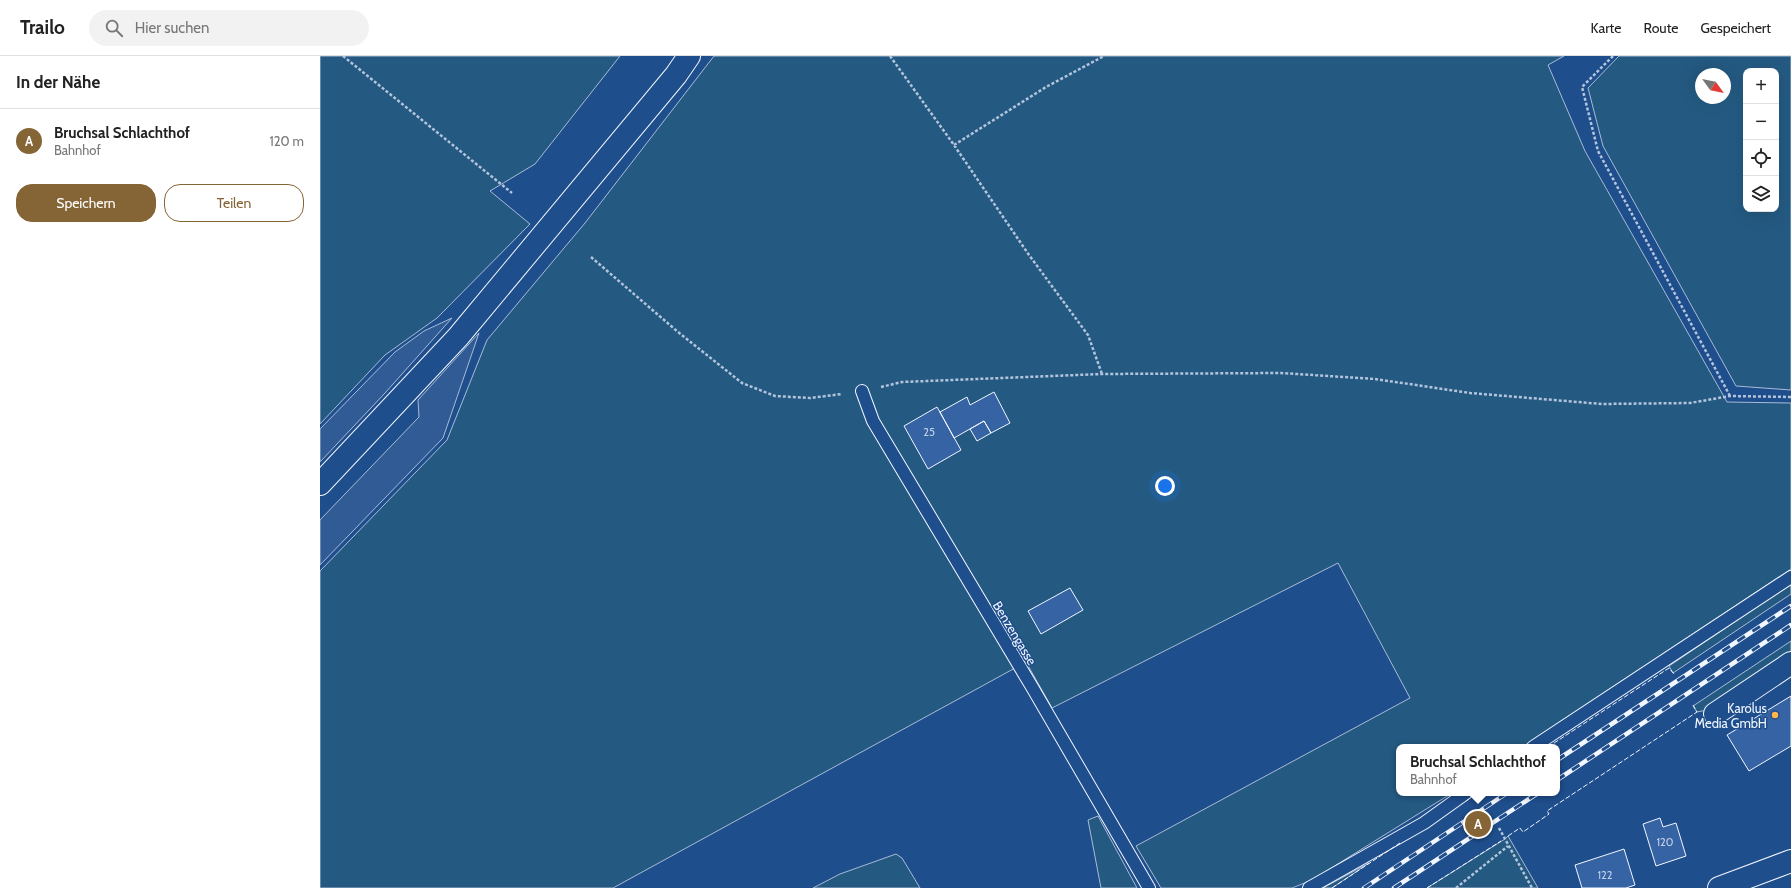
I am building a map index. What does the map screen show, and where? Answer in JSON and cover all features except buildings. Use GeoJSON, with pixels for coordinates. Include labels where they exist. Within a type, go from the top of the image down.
{"type":"FeatureCollection","features":[{"type":"Feature","properties":{"kind":"main road"},"geometry":{"type":"LineString","coordinates":[[320,484],[458,337],[676,75],[689,56]]}},
{"type":"Feature","properties":{"kind":"main road"},"geometry":{"type":"LineString","coordinates":[[1715,714],[1791,663]]}},
{"type":"Feature","properties":{"kind":"main road"},"geometry":{"type":"LineString","coordinates":[[1719,888],[1791,861]]}},
{"type":"Feature","properties":{"kind":"lane","name":"Benzengasse"},"geometry":{"type":"LineString","coordinates":[[862,391],[873,421],[1028,680],[1149,888]]}},
{"type":"Feature","properties":{"kind":"lane"},"geometry":{"type":"LineString","coordinates":[[1538,744],[1791,577]]}},
{"type":"Feature","properties":{"kind":"lane"},"geometry":{"type":"LineString","coordinates":[[1309,888],[1424,823],[1462,796]]}},
{"type":"Feature","properties":{"kind":"path"},"geometry":{"type":"LineString","coordinates":[[343,56],[512,193]]}},
{"type":"Feature","properties":{"kind":"path"},"geometry":{"type":"LineString","coordinates":[[890,56],[954,145],[1029,255],[1088,336],[1102,374]]}},
{"type":"Feature","properties":{"kind":"path"},"geometry":{"type":"LineString","coordinates":[[954,145],[1046,87],[1104,56]]}},
{"type":"Feature","properties":{"kind":"path"},"geometry":{"type":"LineString","coordinates":[[1613,56],[1582,87],[1598,151],[1730,396]]}},
{"type":"Feature","properties":{"kind":"path"},"geometry":{"type":"LineString","coordinates":[[591,257],[678,332],[742,383],[775,396],[810,398],[862,391],[902,382],[1102,374],[1281,373],[1375,379],[1470,393],[1602,404],[1690,403],[1730,396],[1791,397]]}},
{"type":"Feature","properties":{"kind":"path"},"geometry":{"type":"LineString","coordinates":[[1499,828],[1532,888]]}},
{"type":"Feature","properties":{"kind":"path"},"geometry":{"type":"LineString","coordinates":[[1456,888],[1508,846]]}},
{"type":"Feature","properties":{"kind":"shaded area"},"geometry":{"type":"Polygon","coordinates":[[[320,56],[620,56],[535,164],[490,191],[530,224],[437,318],[385,355],[320,424],[320,56]]]}},
{"type":"Feature","properties":{"kind":"shaded area"},"geometry":{"type":"Polygon","coordinates":[[[714,56],[1564,56],[1548,65],[1585,151],[1727,402],[1791,403],[1791,569],[1527,744],[1396,744],[1396,796],[1447,796],[1312,880],[1292,888],[1161,888],[1136,846],[1410,698],[1338,563],[1052,708],[1026,662],[613,888],[320,888],[320,571],[447,440],[487,340],[585,223],[714,56]]]}},
{"type":"Feature","properties":{"kind":"shaded area"},"geometry":{"type":"Polygon","coordinates":[[[1619,56],[1791,56],[1791,390],[1736,386],[1603,146],[1588,88],[1619,56]]]}},
{"type":"Feature","properties":{"kind":"shaded area"},"geometry":{"type":"Polygon","coordinates":[[[452,318],[385,393],[320,462],[320,429],[395,352],[424,331],[452,318]]]}},
{"type":"Feature","properties":{"kind":"shaded area"},"geometry":{"type":"Polygon","coordinates":[[[479,333],[443,438],[320,565],[320,520],[419,417],[418,400],[479,333]]]}},
{"type":"Feature","properties":{"kind":"shaded area"},"geometry":{"type":"Polygon","coordinates":[[[1791,584],[1791,594],[1673,673],[1669,666],[1791,584]]]}},
{"type":"Feature","properties":{"kind":"shaded area"},"geometry":{"type":"Polygon","coordinates":[[[1791,641],[1791,656],[1712,709],[1697,712],[1693,706],[1791,641]]]}},
{"type":"Feature","properties":{"kind":"shaded area"},"geometry":{"type":"Polygon","coordinates":[[[1098,816],[1137,888],[1101,888],[1088,820],[1098,816]]]}},
{"type":"Feature","properties":{"kind":"shaded area"},"geometry":{"type":"Polygon","coordinates":[[[1508,836],[1538,888],[1427,888],[1505,839],[1508,836]]]}},
{"type":"Feature","properties":{"kind":"shaded area"},"geometry":{"type":"Polygon","coordinates":[[[896,854],[902,858],[920,888],[813,888],[840,874],[896,854]]]}},
{"type":"Feature","properties":{"kind":"shaded area"},"geometry":{"type":"Polygon","coordinates":[[[1369,863],[1332,888],[1323,888],[1369,863]]]}},
{"type":"Feature","properties":{"kind":"railway"},"geometry":{"type":"LineString","coordinates":[[1560,758],[1791,606]]}},
{"type":"Feature","properties":{"kind":"railway"},"geometry":{"type":"LineString","coordinates":[[1560,778],[1791,625]]}},
{"type":"Feature","properties":{"kind":"railway"},"geometry":{"type":"LineString","coordinates":[[1364,888],[1502,796]]}},
{"type":"Feature","properties":{"kind":"railway"},"geometry":{"type":"LineString","coordinates":[[1394,888],[1533,796]]}},
{"type":"Feature","properties":{"kind":"fence"},"geometry":{"type":"LineString","coordinates":[[1553,744],[1669,668],[1674,674]]}},
{"type":"Feature","properties":{"kind":"fence"},"geometry":{"type":"LineString","coordinates":[[1508,836],[1520,828],[1523,832],[1549,814],[1547,811],[1697,712],[1693,705]]}},
{"type":"Feature","properties":{"kind":"fence"},"geometry":{"type":"LineString","coordinates":[[1466,801],[1473,796]]}},
{"type":"Feature","properties":{"kind":"fence"},"geometry":{"type":"LineString","coordinates":[[1427,888],[1501,841]]}},
{"type":"Feature","properties":{"kind":"fence"},"geometry":{"type":"LineString","coordinates":[[1332,888],[1400,843]]}},
{"type":"Feature","properties":{"kind":"place","name":"Karolus Media GmbH"},"geometry":{"type":"Point","coordinates":[1775,715]}},
{"type":"Feature","properties":{"kind":"place","name":"Bruchsal Schlachthof"},"geometry":{"type":"Point","coordinates":[1478,824]}}]}
